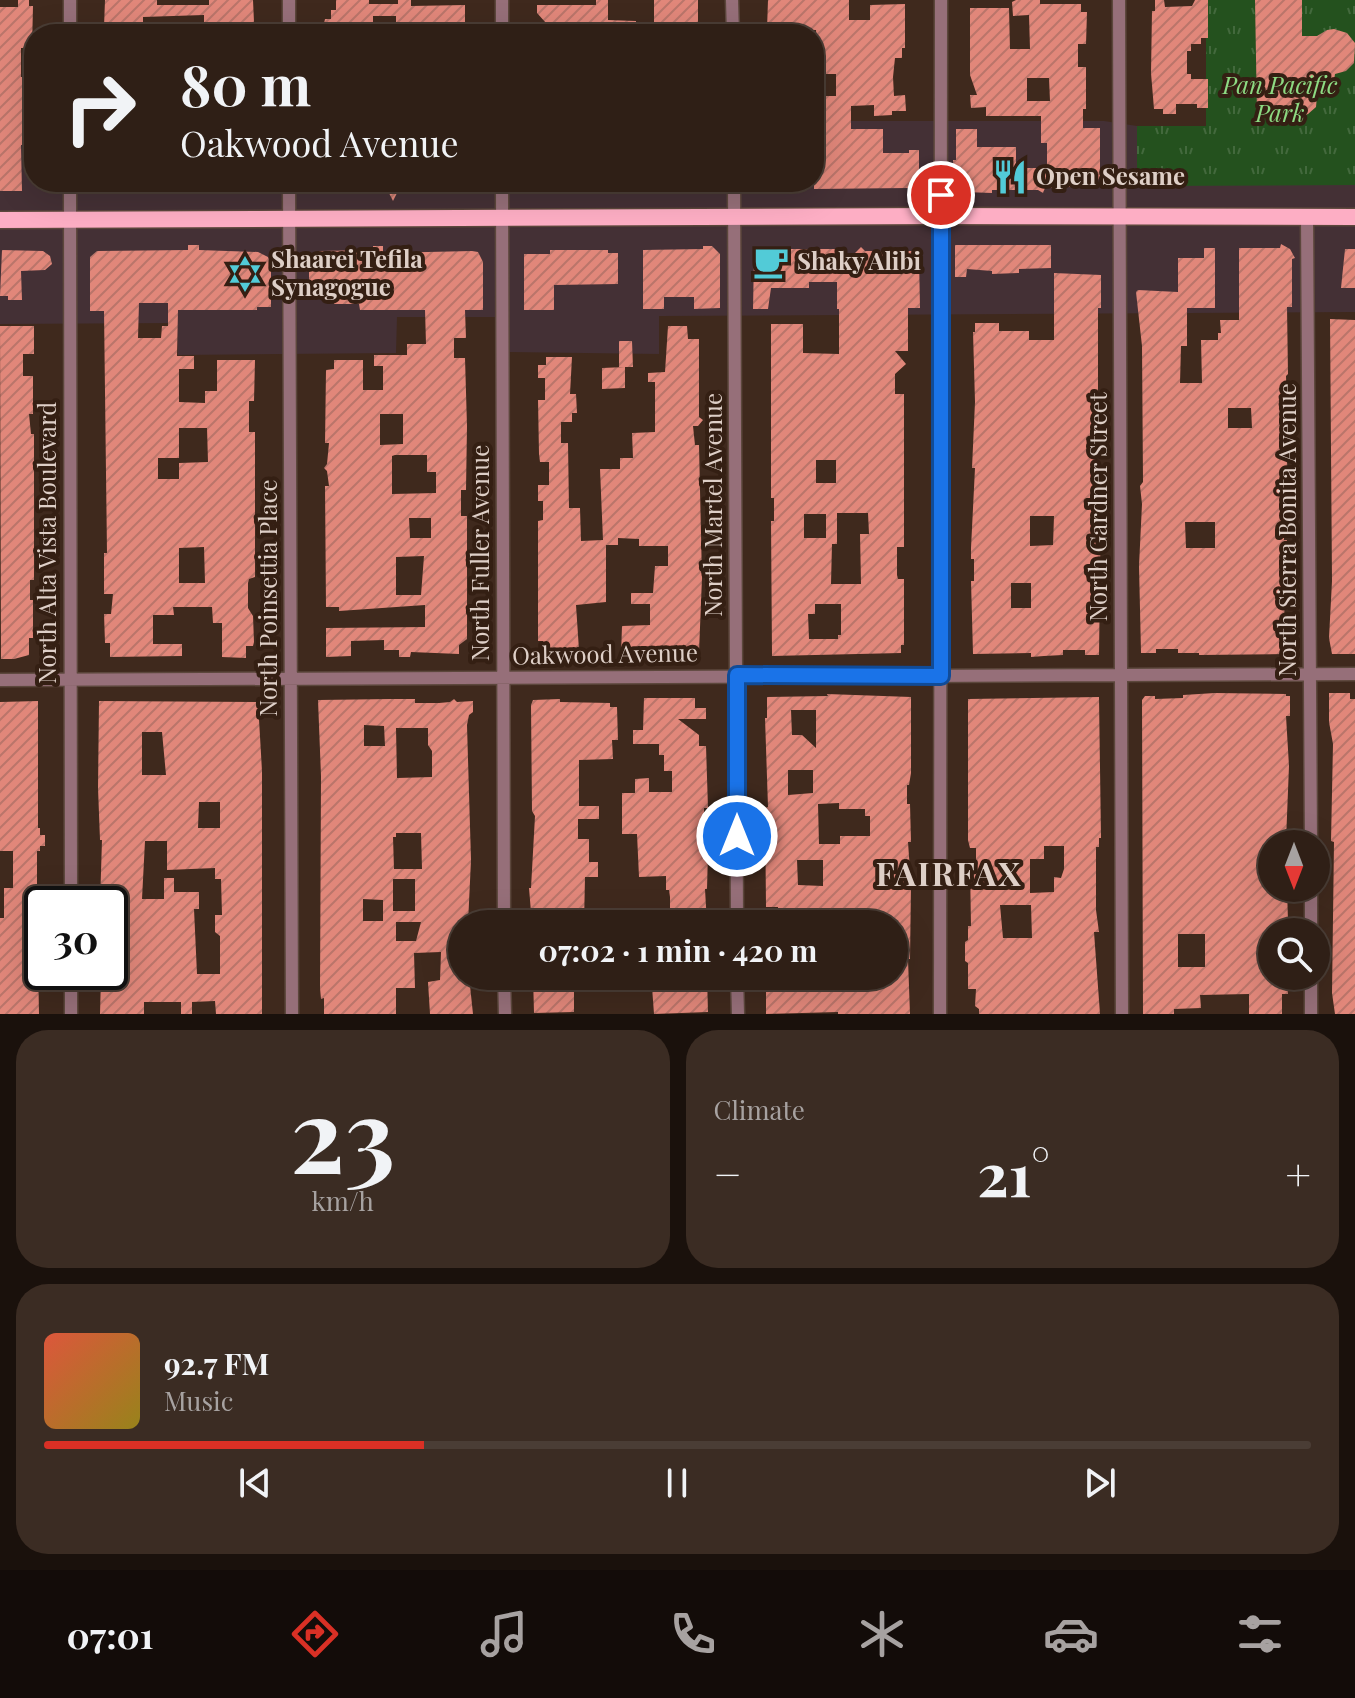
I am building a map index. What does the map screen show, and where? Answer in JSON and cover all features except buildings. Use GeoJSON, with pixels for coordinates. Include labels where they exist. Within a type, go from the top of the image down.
{"type":"FeatureCollection","features":[{"type":"Feature","properties":{"kind":"main road"},"geometry":{"type":"LineString","coordinates":[[0,220],[1355,217]]}},
{"type":"Feature","properties":{"kind":"street"},"geometry":{"type":"LineString","coordinates":[[70,0],[70,24]]}},
{"type":"Feature","properties":{"kind":"street"},"geometry":{"type":"LineString","coordinates":[[289,0],[289,24]]}},
{"type":"Feature","properties":{"kind":"street"},"geometry":{"type":"LineString","coordinates":[[502,0],[502,24]]}},
{"type":"Feature","properties":{"kind":"street"},"geometry":{"type":"LineString","coordinates":[[732,0],[733,24]]}},
{"type":"Feature","properties":{"kind":"street"},"geometry":{"type":"LineString","coordinates":[[940,1014],[941,0]]}},
{"type":"Feature","properties":{"kind":"street","name":"North Gardner Street"},"geometry":{"type":"LineString","coordinates":[[1119,0],[1122,1014]]}},
{"type":"Feature","properties":{"kind":"street","name":"North Alta Vista Boulevard"},"geometry":{"type":"LineString","coordinates":[[70,192],[71,886]]}},
{"type":"Feature","properties":{"kind":"street","name":"North Poinsettia Place"},"geometry":{"type":"LineString","coordinates":[[289,192],[292,1014]]}},
{"type":"Feature","properties":{"kind":"street","name":"North Fuller Avenue"},"geometry":{"type":"LineString","coordinates":[[502,192],[504,910]]}},
{"type":"Feature","properties":{"kind":"street","name":"North Martel Avenue"},"geometry":{"type":"LineString","coordinates":[[734,192],[737,910]]}},
{"type":"Feature","properties":{"kind":"street","name":"North Sierra Bonita Avenue"},"geometry":{"type":"LineString","coordinates":[[1307,216],[1311,830]]}},
{"type":"Feature","properties":{"kind":"street","name":"Oakwood Avenue"},"geometry":{"type":"LineString","coordinates":[[0,680],[1355,674]]}},
{"type":"Feature","properties":{"kind":"street"},"geometry":{"type":"LineString","coordinates":[[71,990],[71,1014]]}},
{"type":"Feature","properties":{"kind":"street"},"geometry":{"type":"LineString","coordinates":[[504,990],[505,1014]]}},
{"type":"Feature","properties":{"kind":"street"},"geometry":{"type":"LineString","coordinates":[[737,990],[738,1014]]}},
{"type":"Feature","properties":{"kind":"street"},"geometry":{"type":"LineString","coordinates":[[1311,990],[1311,1014]]}},
{"type":"Feature","properties":{"kind":"shaded area"},"geometry":{"type":"Polygon","coordinates":[[[24,119],[24,192],[824,192],[824,121],[1104,121],[1137,126],[1137,175],[1145,185],[1355,185],[1355,312],[659,316],[659,354],[502,352],[501,317],[397,317],[396,353],[178,355],[177,323],[0,324],[0,120],[24,119]]]}},
{"type":"Feature","properties":{"kind":"green space","name":"Pan Pacific Park"},"geometry":{"type":"Polygon","coordinates":[[[1206,0],[1355,0],[1355,185],[1148,186],[1140,183],[1137,174],[1137,126],[1206,126],[1206,0]]]}},
{"type":"Feature","properties":{"kind":"place","name":"Open Sesame"},"geometry":{"type":"Point","coordinates":[1010,177]}},
{"type":"Feature","properties":{"kind":"place","name":"Shaky Alibi"},"geometry":{"type":"Point","coordinates":[771,262]}},
{"type":"Feature","properties":{"kind":"place","name":"Shaarei Tefila Synagogue"},"geometry":{"type":"Point","coordinates":[245,274]}},
{"type":"Feature","properties":{"kind":"district","name":"FAIRFAX"},"geometry":{"type":"Point","coordinates":[949,875]}},
{"type":"Feature","properties":{"kind":"route"},"geometry":{"type":"LineString","coordinates":[[737,836],[737,675],[941,676],[941,195]]}}]}
